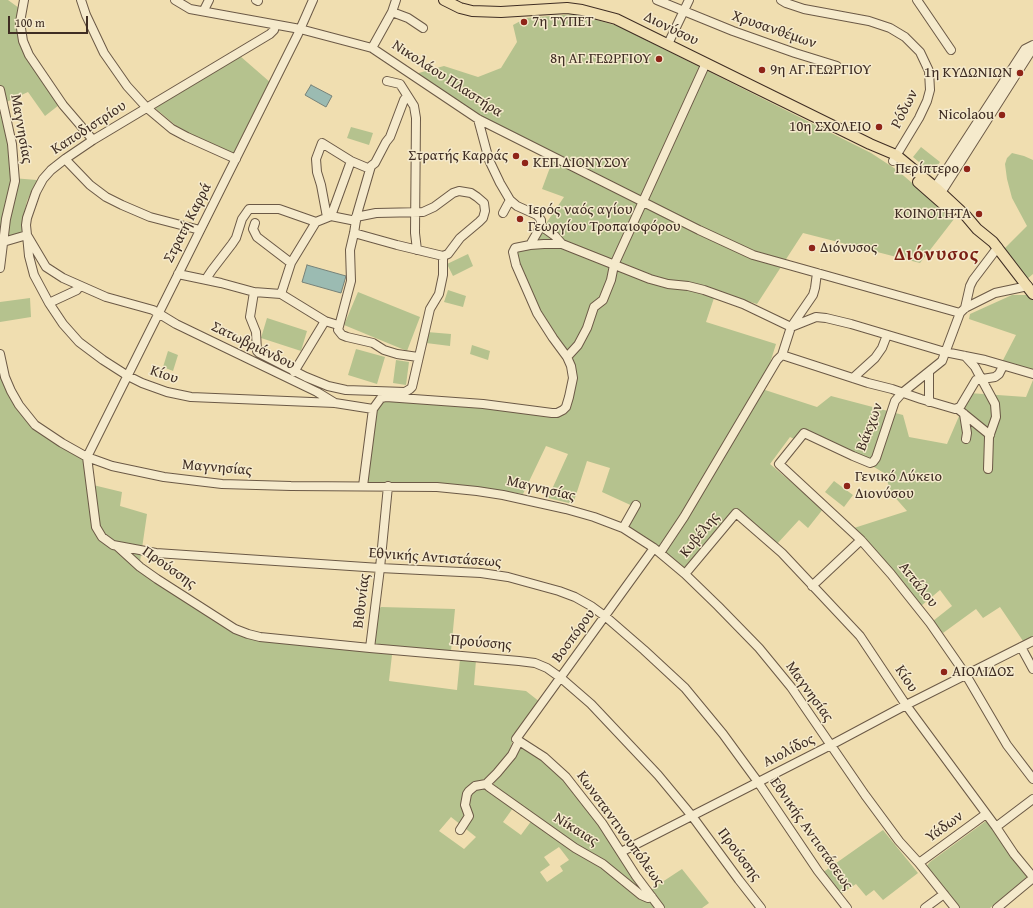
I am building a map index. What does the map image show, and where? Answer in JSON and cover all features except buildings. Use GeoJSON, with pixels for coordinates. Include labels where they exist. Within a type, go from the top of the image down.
{"type":"FeatureCollection","features":[{"type":"Feature","properties":{"kind":"main road","name":"Διονύσου"},"geometry":{"type":"LineString","coordinates":[[444,0],[460,8],[486,12],[567,8],[582,10],[616,19],[668,44],[870,144],[894,158],[936,193],[960,218],[977,229],[998,247],[1030,290]]}},
{"type":"Feature","properties":{"kind":"street"},"geometry":{"type":"LineString","coordinates":[[24,0],[20,22],[23,41],[29,55],[63,105],[93,140]]}},
{"type":"Feature","properties":{"kind":"street"},"geometry":{"type":"LineString","coordinates":[[81,0],[86,15],[108,58],[127,86],[147,108],[172,129],[236,159]]}},
{"type":"Feature","properties":{"kind":"street","name":"Νικολάου Πλαστήρα"},"geometry":{"type":"LineString","coordinates":[[175,0],[186,7],[300,30],[372,48],[478,119],[753,256],[817,274],[963,310]]}},
{"type":"Feature","properties":{"kind":"street"},"geometry":{"type":"LineString","coordinates":[[204,10],[209,0]]}},
{"type":"Feature","properties":{"kind":"street","name":"Στρατή Καρρά"},"geometry":{"type":"LineString","coordinates":[[87,457],[300,30],[313,0]]}},
{"type":"Feature","properties":{"kind":"street"},"geometry":{"type":"LineString","coordinates":[[372,48],[392,12],[396,0]]}},
{"type":"Feature","properties":{"kind":"street","name":"Χρυσανθέμων"},"geometry":{"type":"LineString","coordinates":[[657,0],[733,31],[837,66]]}},
{"type":"Feature","properties":{"kind":"street"},"geometry":{"type":"LineString","coordinates":[[668,44],[689,0]]}},
{"type":"Feature","properties":{"kind":"street","name":"Ρόδων"},"geometry":{"type":"LineString","coordinates":[[781,0],[804,9],[869,21],[890,28],[905,36],[920,52],[929,71],[930,90],[927,101],[919,118],[894,158]]}},
{"type":"Feature","properties":{"kind":"street"},"geometry":{"type":"LineString","coordinates":[[917,0],[951,50]]}},
{"type":"Feature","properties":{"kind":"street"},"geometry":{"type":"LineString","coordinates":[[392,12],[408,18],[423,28]]}},
{"type":"Feature","properties":{"kind":"street","name":"Καποδιστρίου"},"geometry":{"type":"LineString","coordinates":[[27,235],[27,218],[39,185],[51,170],[93,140],[270,34],[274,30],[275,25]]}},
{"type":"Feature","properties":{"kind":"street"},"geometry":{"type":"LineString","coordinates":[[936,193],[1025,49],[1033,45]]}},
{"type":"Feature","properties":{"kind":"street"},"geometry":{"type":"LineString","coordinates":[[936,193],[1033,48]]}},
{"type":"Feature","properties":{"kind":"street"},"geometry":{"type":"LineString","coordinates":[[567,357],[578,345],[587,328],[594,307],[603,300],[611,280],[614,265],[706,63]]}},
{"type":"Feature","properties":{"kind":"street"},"geometry":{"type":"LineString","coordinates":[[387,81],[400,84],[407,96],[411,99],[414,106],[416,118],[415,233],[417,250]]}},
{"type":"Feature","properties":{"kind":"street","name":"Μαγνησίας"},"geometry":{"type":"LineString","coordinates":[[0,90],[12,144],[15,181],[6,219],[0,268]]}},
{"type":"Feature","properties":{"kind":"street"},"geometry":{"type":"LineString","coordinates":[[407,96],[404,100],[390,137],[370,169],[356,219],[350,250],[351,281],[338,325],[338,330],[347,337],[373,343],[384,350],[397,354],[418,357]]}},
{"type":"Feature","properties":{"kind":"street"},"geometry":{"type":"LineString","coordinates":[[478,119],[491,165],[510,200],[518,206],[540,217],[541,226],[530,246]]}},
{"type":"Feature","properties":{"kind":"street"},"geometry":{"type":"LineString","coordinates":[[329,216],[317,172],[316,159],[322,143],[351,161],[370,169]]}},
{"type":"Feature","properties":{"kind":"street"},"geometry":{"type":"LineString","coordinates":[[65,159],[90,185],[106,197],[122,206],[150,217],[200,230]]}},
{"type":"Feature","properties":{"kind":"street"},"geometry":{"type":"LineString","coordinates":[[329,216],[351,161]]}},
{"type":"Feature","properties":{"kind":"street"},"geometry":{"type":"LineString","coordinates":[[281,294],[291,263],[316,222],[329,216],[356,219],[376,213],[423,212],[434,207],[453,193],[459,191],[471,193],[484,203],[485,211],[483,218],[460,238],[448,254],[443,256],[354,233]]}},
{"type":"Feature","properties":{"kind":"street"},"geometry":{"type":"LineString","coordinates":[[503,213],[510,200]]}},
{"type":"Feature","properties":{"kind":"street"},"geometry":{"type":"LineString","coordinates":[[206,279],[232,244],[242,218],[249,209],[280,209],[316,222]]}},
{"type":"Feature","properties":{"kind":"street"},"geometry":{"type":"LineString","coordinates":[[255,223],[253,229],[257,237],[291,263]]}},
{"type":"Feature","properties":{"kind":"street"},"geometry":{"type":"LineString","coordinates":[[541,226],[556,236],[562,244]]}},
{"type":"Feature","properties":{"kind":"street"},"geometry":{"type":"LineString","coordinates":[[3,242],[27,235],[46,266],[57,275],[79,286],[112,299],[149,308],[159,314]]}},
{"type":"Feature","properties":{"kind":"street","name":"Κίου"},"geometry":{"type":"LineString","coordinates":[[27,235],[28,251],[32,268],[49,303],[63,324],[79,342],[128,376],[156,388],[178,395],[191,397],[335,403],[373,409]]}},
{"type":"Feature","properties":{"kind":"street"},"geometry":{"type":"LineString","coordinates":[[363,486],[373,409],[381,398],[386,397],[483,404],[546,413],[557,413],[566,407],[573,378],[571,366],[567,357],[552,338],[537,312],[516,265],[513,252],[517,247],[562,244],[650,280],[688,286],[718,295],[754,309],[791,327],[823,317],[945,352],[985,360],[1033,374]]}},
{"type":"Feature","properties":{"kind":"street","name":"Βάκχων"},"geometry":{"type":"LineString","coordinates":[[806,433],[853,456],[870,463],[873,462],[876,458],[895,401],[902,393],[942,361],[954,325],[963,310],[970,286],[998,247]]}},
{"type":"Feature","properties":{"kind":"street"},"geometry":{"type":"LineString","coordinates":[[254,292],[250,317],[256,332],[257,351],[259,353],[320,384],[346,390],[405,392],[412,386],[430,309],[439,294],[444,266],[443,256]]}},
{"type":"Feature","properties":{"kind":"street"},"geometry":{"type":"LineString","coordinates":[[178,274],[206,279],[254,292],[281,294],[325,321],[338,325]]}},
{"type":"Feature","properties":{"kind":"street"},"geometry":{"type":"LineString","coordinates":[[817,274],[813,295],[791,327],[782,356],[961,411],[990,435]]}},
{"type":"Feature","properties":{"kind":"street"},"geometry":{"type":"LineString","coordinates":[[49,303],[77,290],[79,286]]}},
{"type":"Feature","properties":{"kind":"street"},"geometry":{"type":"LineString","coordinates":[[963,310],[995,293],[1030,290]]}},
{"type":"Feature","properties":{"kind":"street","name":"Σατωβριάνδου"},"geometry":{"type":"LineString","coordinates":[[159,314],[176,324],[317,392],[335,403]]}},
{"type":"Feature","properties":{"kind":"street"},"geometry":{"type":"LineString","coordinates":[[294,372],[325,321]]}},
{"type":"Feature","properties":{"kind":"street"},"geometry":{"type":"LineString","coordinates":[[852,378],[875,358],[882,348],[887,335]]}},
{"type":"Feature","properties":{"kind":"street","name":"Μαγνησίας"},"geometry":{"type":"LineString","coordinates":[[0,354],[5,377],[26,416],[42,430],[87,457],[127,470],[188,480],[261,486],[388,486],[452,488],[503,495],[547,504],[585,514],[623,528],[657,551],[685,574],[758,648],[790,687],[869,801],[899,841],[919,863],[955,908]]}},
{"type":"Feature","properties":{"kind":"street","name":"Βοσπόρου"},"geometry":{"type":"LineString","coordinates":[[486,784],[512,755],[518,740],[606,616],[684,517],[776,360],[782,356]]}},
{"type":"Feature","properties":{"kind":"street"},"geometry":{"type":"LineString","coordinates":[[965,356],[982,378],[993,398],[996,411],[990,435],[988,469]]}},
{"type":"Feature","properties":{"kind":"street"},"geometry":{"type":"LineString","coordinates":[[966,438],[967,433],[960,407],[976,380],[993,377],[999,374],[1003,366]]}},
{"type":"Feature","properties":{"kind":"street"},"geometry":{"type":"LineString","coordinates":[[929,402],[930,372]]}},
{"type":"Feature","properties":{"kind":"street","name":"Αττάλου"},"geometry":{"type":"LineString","coordinates":[[806,433],[802,434],[779,464],[860,540],[891,574],[925,617],[966,675],[1007,745],[1033,779]]}},
{"type":"Feature","properties":{"kind":"street","name":"Εθνικής Αντιστάσεως"},"geometry":{"type":"LineString","coordinates":[[87,457],[96,527],[102,537],[117,546],[156,553],[380,568],[481,572],[542,586],[575,597],[606,616],[685,688],[723,734],[758,782],[818,871],[847,908]]}},
{"type":"Feature","properties":{"kind":"street","name":"Βιθυνίας"},"geometry":{"type":"LineString","coordinates":[[370,648],[388,486]]}},
{"type":"Feature","properties":{"kind":"street"},"geometry":{"type":"LineString","coordinates":[[623,528],[636,505]]}},
{"type":"Feature","properties":{"kind":"street","name":"Κίου"},"geometry":{"type":"LineString","coordinates":[[736,513],[782,553],[860,636],[906,704],[1033,878]]}},
{"type":"Feature","properties":{"kind":"street","name":"Κυβέλης"},"geometry":{"type":"LineString","coordinates":[[685,574],[736,513]]}},
{"type":"Feature","properties":{"kind":"street"},"geometry":{"type":"LineString","coordinates":[[812,586],[860,540]]}},
{"type":"Feature","properties":{"kind":"street","name":"Προύσσης"},"geometry":{"type":"LineString","coordinates":[[117,546],[143,569],[241,632],[260,637],[530,662],[542,665],[561,678],[591,704],[636,751],[692,816],[761,908]]}},
{"type":"Feature","properties":{"kind":"street","name":"Αιολίδος"},"geometry":{"type":"LineString","coordinates":[[621,852],[831,745],[906,704],[1033,641]]}},
{"type":"Feature","properties":{"kind":"street"},"geometry":{"type":"LineString","coordinates":[[1021,648],[1033,669]]}},
{"type":"Feature","properties":{"kind":"street","name":"Κωνσταντινουπόλεως"},"geometry":{"type":"LineString","coordinates":[[518,740],[544,757],[566,777],[602,823],[660,908]]}},
{"type":"Feature","properties":{"kind":"street"},"geometry":{"type":"LineString","coordinates":[[460,830],[469,816],[465,805],[467,794],[472,788],[486,784]]}},
{"type":"Feature","properties":{"kind":"street","name":"Νίκαιας"},"geometry":{"type":"LineString","coordinates":[[486,784],[575,848],[603,864],[641,895],[648,898],[652,897]]}},
{"type":"Feature","properties":{"kind":"street"},"geometry":{"type":"LineString","coordinates":[[996,827],[1033,799]]}},
{"type":"Feature","properties":{"kind":"street","name":"Υάδων"},"geometry":{"type":"LineString","coordinates":[[919,863],[986,814]]}},
{"type":"Feature","properties":{"kind":"street"},"geometry":{"type":"LineString","coordinates":[[997,908],[1033,878]]}},
{"type":"Feature","properties":{"kind":"street"},"geometry":{"type":"LineString","coordinates":[[925,908],[944,894]]}},
{"type":"Feature","properties":{"kind":"green space"},"geometry":{"type":"Polygon","coordinates":[[[0,0],[8,0],[19,8],[20,36],[59,105],[45,116],[28,92],[0,105],[0,0]]]}},
{"type":"Feature","properties":{"kind":"green space"},"geometry":{"type":"Polygon","coordinates":[[[576,14],[618,26],[871,153],[897,170],[954,219],[920,263],[803,233],[757,304],[716,292],[706,322],[776,344],[762,389],[817,407],[831,396],[903,415],[909,437],[947,444],[969,393],[1026,397],[1033,380],[1033,636],[1023,641],[1000,607],[983,618],[976,609],[943,633],[933,621],[952,606],[940,590],[921,606],[896,573],[854,528],[907,511],[892,494],[886,478],[889,476],[864,461],[804,434],[799,441],[790,437],[770,464],[823,509],[808,528],[799,520],[776,545],[735,508],[685,571],[627,527],[637,508],[602,492],[610,468],[587,461],[573,504],[548,498],[568,454],[546,446],[523,494],[478,487],[366,483],[374,414],[382,399],[554,415],[564,415],[571,407],[575,372],[545,324],[515,256],[515,249],[530,247],[564,197],[542,189],[555,154],[481,117],[415,74],[444,66],[478,77],[501,68],[517,42],[513,25],[526,18],[576,14]]]}},
{"type":"Feature","properties":{"kind":"green space"},"geometry":{"type":"Polygon","coordinates":[[[240,56],[271,83],[236,154],[202,141],[181,130],[155,108],[240,56]]]}},
{"type":"Feature","properties":{"kind":"green space"},"geometry":{"type":"Polygon","coordinates":[[[0,105],[9,130],[12,178],[37,180],[27,201],[23,219],[23,233],[0,240],[0,105]]]}},
{"type":"Feature","properties":{"kind":"green space"},"geometry":{"type":"Polygon","coordinates":[[[351,127],[373,133],[369,145],[347,138],[351,127]]]}},
{"type":"Feature","properties":{"kind":"green space"},"geometry":{"type":"Polygon","coordinates":[[[921,147],[940,162],[932,173],[913,157],[921,147]]]}},
{"type":"Feature","properties":{"kind":"green space"},"geometry":{"type":"Polygon","coordinates":[[[1012,153],[1033,160],[1033,274],[1027,279],[1004,249],[1027,226],[1012,198],[1007,179],[1005,164],[1007,158],[1012,153]]]}},
{"type":"Feature","properties":{"kind":"green space"},"geometry":{"type":"Polygon","coordinates":[[[468,254],[473,266],[453,276],[447,264],[468,254]]]}},
{"type":"Feature","properties":{"kind":"green space"},"geometry":{"type":"Polygon","coordinates":[[[448,290],[466,296],[463,307],[444,302],[448,290]]]}},
{"type":"Feature","properties":{"kind":"green space"},"geometry":{"type":"Polygon","coordinates":[[[358,292],[420,317],[407,351],[344,325],[358,292]]]}},
{"type":"Feature","properties":{"kind":"green space"},"geometry":{"type":"Polygon","coordinates":[[[1012,295],[1030,295],[1033,299],[1033,372],[1002,362],[1016,335],[969,319],[970,314],[1012,295]]]}},
{"type":"Feature","properties":{"kind":"green space"},"geometry":{"type":"Polygon","coordinates":[[[30,298],[31,317],[0,322],[0,302],[30,298]]]}},
{"type":"Feature","properties":{"kind":"green space"},"geometry":{"type":"Polygon","coordinates":[[[267,318],[307,331],[301,351],[261,338],[267,318]]]}},
{"type":"Feature","properties":{"kind":"green space"},"geometry":{"type":"Polygon","coordinates":[[[427,332],[451,334],[450,346],[426,343],[427,332]]]}},
{"type":"Feature","properties":{"kind":"green space"},"geometry":{"type":"Polygon","coordinates":[[[472,345],[490,351],[488,360],[470,354],[472,345]]]}},
{"type":"Feature","properties":{"kind":"green space"},"geometry":{"type":"Polygon","coordinates":[[[356,349],[385,357],[377,384],[348,375],[356,349]]]}},
{"type":"Feature","properties":{"kind":"green space"},"geometry":{"type":"Polygon","coordinates":[[[168,351],[178,355],[173,371],[163,367],[168,351]]]}},
{"type":"Feature","properties":{"kind":"green space"},"geometry":{"type":"Polygon","coordinates":[[[396,360],[409,362],[406,385],[393,383],[396,360]]]}},
{"type":"Feature","properties":{"kind":"green space"},"geometry":{"type":"Polygon","coordinates":[[[0,361],[2,373],[37,431],[62,448],[87,461],[93,485],[122,492],[120,506],[147,514],[140,562],[137,568],[239,635],[247,638],[371,652],[378,610],[381,607],[455,609],[451,651],[393,646],[389,681],[457,690],[460,659],[476,660],[474,685],[526,691],[540,702],[513,740],[502,763],[492,774],[483,780],[487,787],[513,808],[503,822],[521,835],[535,816],[494,785],[494,781],[519,748],[524,746],[555,769],[650,890],[682,869],[709,903],[702,908],[663,908],[655,906],[653,908],[0,908],[0,361]],[[451,817],[439,831],[464,849],[476,837],[451,817]],[[559,847],[544,857],[550,865],[540,872],[547,882],[563,871],[560,866],[569,860],[559,847]]]}},
{"type":"Feature","properties":{"kind":"green space"},"geometry":{"type":"Polygon","coordinates":[[[834,481],[853,495],[844,507],[825,492],[834,481]]]}},
{"type":"Feature","properties":{"kind":"green space"},"geometry":{"type":"Polygon","coordinates":[[[986,821],[1027,877],[990,908],[958,908],[926,867],[930,862],[986,821]]]}},
{"type":"Feature","properties":{"kind":"green space"},"geometry":{"type":"Polygon","coordinates":[[[883,830],[918,873],[883,900],[874,890],[866,896],[856,884],[839,895],[822,873],[883,830]]]}},
{"type":"Feature","properties":{"kind":"water"},"geometry":{"type":"Polygon","coordinates":[[[311,85],[332,96],[326,107],[305,95],[311,85]]]}},
{"type":"Feature","properties":{"kind":"water"},"geometry":{"type":"Polygon","coordinates":[[[307,265],[346,276],[341,293],[302,282],[307,265]]]}},
{"type":"Feature","properties":{"kind":"place","name":"7η ΤΥΠΕΤ"},"geometry":{"type":"Point","coordinates":[524,22]}},
{"type":"Feature","properties":{"kind":"place","name":"8η ΑΓ.ΓΕΩΡΓΙΟΥ"},"geometry":{"type":"Point","coordinates":[659,59]}},
{"type":"Feature","properties":{"kind":"place","name":"9η ΑΓ.ΓΕΩΡΓΙΟΥ"},"geometry":{"type":"Point","coordinates":[762,70]}},
{"type":"Feature","properties":{"kind":"place","name":"1η ΚΥΔΩΝΙΩΝ"},"geometry":{"type":"Point","coordinates":[1020,73]}},
{"type":"Feature","properties":{"kind":"place","name":"Nicolaou"},"geometry":{"type":"Point","coordinates":[1002,115]}},
{"type":"Feature","properties":{"kind":"place","name":"10η ΣΧΟΛΕΙΟ"},"geometry":{"type":"Point","coordinates":[879,127]}},
{"type":"Feature","properties":{"kind":"place","name":"Στρατής Καρράς"},"geometry":{"type":"Point","coordinates":[516,156]}},
{"type":"Feature","properties":{"kind":"place","name":"ΚΕΠ ΔΙΟΝΥΣΟΥ"},"geometry":{"type":"Point","coordinates":[525,163]}},
{"type":"Feature","properties":{"kind":"place","name":"Περίπτερο"},"geometry":{"type":"Point","coordinates":[967,169]}},
{"type":"Feature","properties":{"kind":"place","name":"ΚΟΙΝΟΤΗΤΑ"},"geometry":{"type":"Point","coordinates":[979,214]}},
{"type":"Feature","properties":{"kind":"place","name":"Ιερός ναός αγίου Γεωργίου Τροπαιοφόρου"},"geometry":{"type":"Point","coordinates":[520,219]}},
{"type":"Feature","properties":{"kind":"place","name":"Διόνυσος"},"geometry":{"type":"Point","coordinates":[812,248]}},
{"type":"Feature","properties":{"kind":"place","name":"Γενικό Λύκειο Διονύσου"},"geometry":{"type":"Point","coordinates":[847,486]}},
{"type":"Feature","properties":{"kind":"place","name":"ΑΙΟΛΙΔΟΣ"},"geometry":{"type":"Point","coordinates":[944,672]}},
{"type":"Feature","properties":{"kind":"district","name":"Διόνυσος"},"geometry":{"type":"Point","coordinates":[937,255]}}]}
